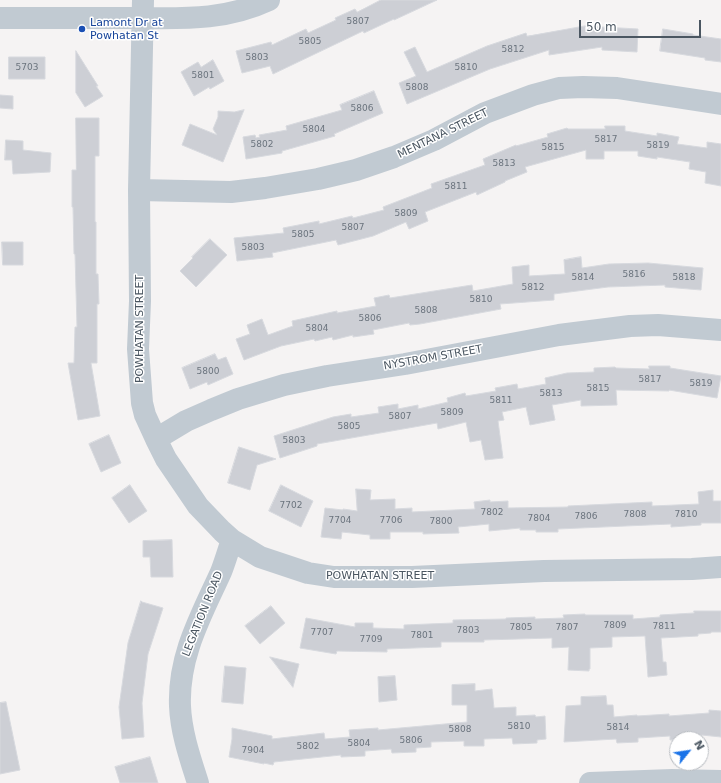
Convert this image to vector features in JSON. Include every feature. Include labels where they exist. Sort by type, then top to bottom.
[{"type":"street","points":[[0,18],[143,9],[189,19],[224,15],[255,6],[269,0]]},
{"type":"street","name":"POWHATAN STREET","points":[[143,9],[139,190],[140,301],[138,349],[142,403],[145,415],[166,459],[198,506],[232,540],[260,557],[308,573],[334,577],[412,577],[544,571],[692,569],[721,567]]},
{"type":"street","name":"MENTANA STREET","points":[[139,190],[231,192],[318,179],[356,170],[394,157],[434,140],[485,113],[534,95],[559,88],[617,88],[721,104]]},
{"type":"street","name":"NYSTROM STREET","points":[[156,440],[186,421],[238,399],[284,385],[327,376],[405,364],[559,335],[630,326],[658,325],[721,330]]},
{"type":"street","name":"LEGATION ROAD","points":[[198,783],[185,741],[182,723],[180,691],[182,671],[195,629],[221,571],[232,540]]},
{"type":"street","points":[[590,783],[721,780]]},
{"type":"building","points":[[381,0],[437,0],[364,33],[363,31],[273,74],[270,66],[242,73],[236,51],[271,42],[272,45],[306,29],[308,33],[336,20],[335,18],[355,9],[357,12]]},
{"type":"building","points":[[585,26],[638,29],[637,52],[602,50],[602,47],[549,55],[549,50],[490,69],[407,104],[399,83],[416,76],[404,52],[415,47],[427,72],[487,46],[526,33],[527,36]]},
{"type":"building","points":[[663,29],[721,39],[721,62],[660,51]]},
{"type":"building","points":[[76,51],[103,96],[85,107],[76,93]]},
{"type":"building","points":[[9,57],[45,57],[45,79],[9,79]]},
{"type":"building","points":[[213,60],[224,81],[210,89],[209,87],[194,96],[181,72],[198,62],[201,67]]},
{"type":"building","points":[[374,91],[383,113],[334,134],[335,136],[282,151],[282,153],[246,159],[243,137],[255,135],[256,138],[260,137],[259,135],[287,130],[286,126],[342,110],[340,105]]},
{"type":"building","points":[[0,95],[13,96],[13,109],[0,108]]},
{"type":"building","points":[[244,110],[223,162],[182,145],[190,124],[217,135],[213,129],[218,117],[218,111],[234,112]]},
{"type":"building","points":[[76,118],[99,118],[99,156],[95,156],[95,222],[96,274],[98,274],[99,304],[97,304],[97,363],[91,363],[100,416],[78,420],[68,363],[74,363],[75,327],[77,327],[72,207],[72,170],[76,170]]},
{"type":"building","points":[[605,126],[625,126],[625,131],[657,136],[657,133],[679,137],[677,144],[707,148],[707,142],[721,144],[721,186],[705,183],[706,172],[689,169],[690,162],[638,156],[638,151],[604,151],[604,159],[586,159],[586,150],[525,167],[527,172],[477,195],[476,192],[425,212],[428,221],[409,229],[406,222],[373,236],[338,245],[336,240],[272,253],[273,257],[237,261],[234,238],[284,233],[283,228],[319,221],[319,224],[352,216],[353,218],[384,210],[383,207],[432,188],[431,184],[485,165],[483,159],[516,145],[548,137],[547,134],[567,128],[605,129]]},
{"type":"building","points":[[6,140],[23,141],[23,150],[51,153],[50,172],[13,174],[12,160],[5,160]]},
{"type":"building","points":[[210,239],[227,255],[196,287],[180,271]]},
{"type":"building","points":[[2,242],[23,242],[23,265],[3,265]]},
{"type":"building","points":[[581,257],[582,268],[609,264],[648,263],[703,268],[701,290],[665,287],[665,285],[608,287],[554,294],[554,300],[500,304],[501,309],[420,324],[410,325],[409,323],[373,330],[374,334],[353,337],[353,335],[333,340],[332,337],[315,341],[314,339],[281,346],[244,360],[236,339],[250,334],[247,325],[262,319],[268,335],[293,326],[292,321],[337,311],[337,313],[376,306],[374,298],[389,295],[390,298],[472,285],[473,291],[513,284],[512,267],[529,265],[529,276],[565,274],[564,260]]},
{"type":"building","points":[[215,354],[218,360],[226,357],[233,374],[208,385],[207,382],[190,389],[182,368]]},
{"type":"building","points":[[649,366],[670,366],[670,368],[721,376],[717,398],[669,390],[616,390],[617,405],[581,406],[581,400],[552,405],[555,420],[530,425],[526,407],[502,412],[504,420],[498,421],[503,458],[485,460],[481,440],[470,442],[466,422],[438,429],[437,423],[317,444],[317,446],[280,458],[274,436],[333,417],[351,414],[351,417],[379,413],[378,407],[398,404],[398,409],[418,405],[418,409],[448,402],[447,398],[465,393],[466,396],[496,391],[495,388],[517,384],[518,389],[546,384],[545,378],[567,373],[594,372],[594,368],[615,367],[649,369]]},
{"type":"building","points":[[109,435],[121,463],[101,472],[89,444]]},
{"type":"building","points":[[239,447],[276,459],[257,465],[250,490],[228,483]]},
{"type":"building","points":[[130,485],[147,511],[129,523],[112,498]]},
{"type":"building","points":[[281,485],[313,501],[301,527],[269,511]]},
{"type":"building","points":[[356,489],[371,490],[370,500],[395,499],[395,509],[412,508],[412,512],[475,509],[474,502],[490,500],[490,502],[508,501],[508,508],[568,507],[652,502],[652,506],[699,504],[698,492],[713,490],[713,501],[721,501],[721,523],[701,523],[701,525],[671,527],[671,524],[558,529],[558,532],[536,532],[536,530],[520,530],[520,528],[489,531],[489,524],[458,527],[459,533],[423,534],[423,532],[390,532],[390,539],[370,539],[370,535],[342,532],[341,539],[321,537],[325,508],[357,511]]},
{"type":"building","points":[[172,540],[173,577],[151,577],[150,557],[143,557],[143,541]]},
{"type":"building","points":[[141,601],[163,608],[148,654],[142,703],[144,737],[122,739],[119,707],[128,643]]},
{"type":"building","points":[[271,606],[285,623],[260,644],[245,626]]},
{"type":"building","points":[[694,611],[721,611],[721,632],[698,634],[698,636],[661,638],[663,662],[666,662],[667,675],[648,677],[645,636],[612,637],[612,647],[590,648],[589,671],[568,670],[569,647],[552,648],[552,638],[484,640],[484,642],[441,642],[441,647],[387,649],[387,652],[337,651],[336,654],[300,648],[306,618],[355,627],[355,623],[373,623],[373,628],[404,629],[404,625],[453,623],[453,620],[535,617],[535,619],[564,618],[563,615],[585,614],[633,615],[633,619],[660,617],[660,615],[694,613]]},
{"type":"building","points":[[270,657],[299,664],[293,687]]},
{"type":"building","points":[[225,666],[246,668],[243,704],[222,702]]},
{"type":"building","points":[[395,676],[397,700],[379,702],[378,677]]},
{"type":"building","points":[[475,684],[475,691],[492,689],[494,708],[516,707],[516,716],[545,716],[546,739],[537,740],[537,743],[513,744],[512,738],[484,739],[484,746],[464,746],[464,741],[431,742],[431,747],[416,748],[416,752],[392,753],[391,749],[365,751],[365,756],[341,757],[341,755],[274,762],[273,765],[229,757],[232,728],[272,736],[272,739],[324,733],[325,739],[350,737],[349,730],[378,728],[378,730],[467,722],[467,705],[452,705],[452,685]]},
{"type":"building","points":[[606,696],[607,705],[613,705],[614,717],[669,714],[669,716],[709,713],[709,710],[721,711],[721,737],[709,736],[709,731],[669,731],[669,736],[638,738],[638,742],[617,743],[616,739],[564,742],[566,706],[581,705],[581,697]]},
{"type":"building","points":[[6,702],[20,770],[0,774],[0,703]]},
{"type":"building","points":[[150,757],[158,783],[120,783],[115,767]]},
{"type":"place","name":"Lamont Dr at Powhatan St","points":[[82,29]]}]
